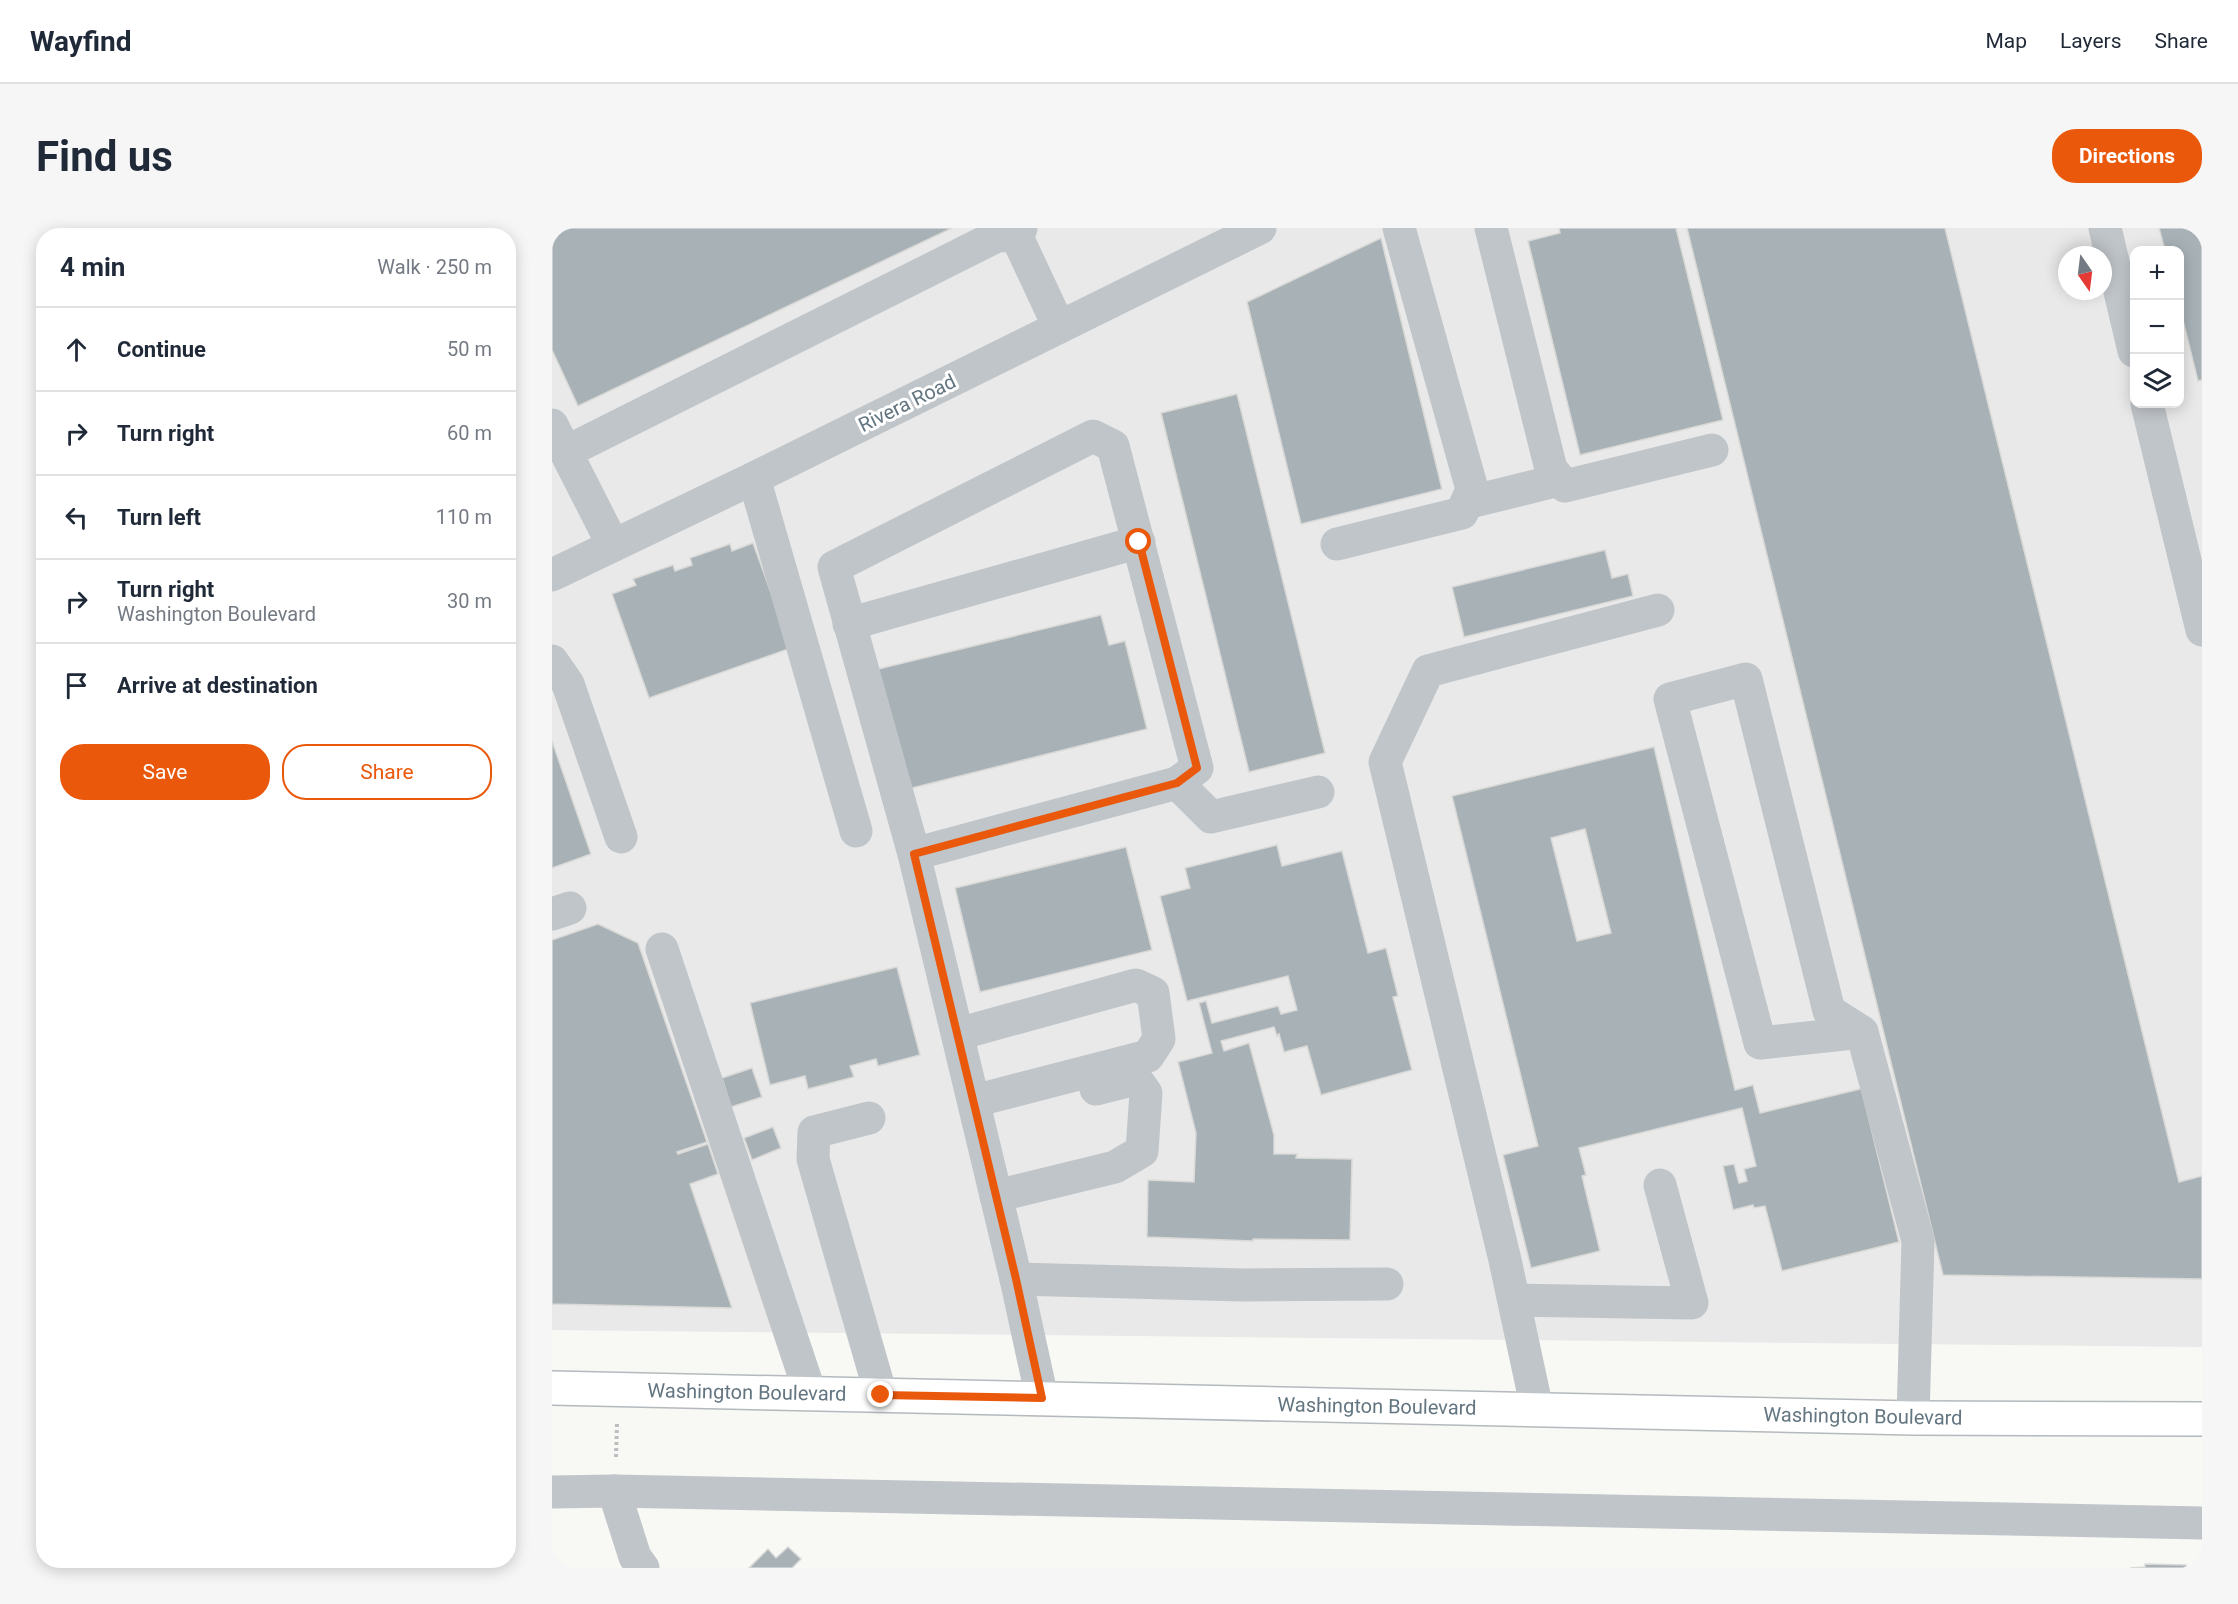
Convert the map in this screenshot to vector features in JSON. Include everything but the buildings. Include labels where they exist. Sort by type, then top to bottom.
[{"type":"main road","name":"Washington Boulevard","points":[[552,1388],[1913,1418],[2202,1419]]},
{"type":"street","name":"Rivera Road","points":[[552,575],[1260,228]]},
{"type":"street","points":[[1337,544],[1462,513],[1472,489],[1399,228]]},
{"type":"street","points":[[1491,228],[1551,469],[1559,480],[1565,486],[1712,450]]},
{"type":"street","points":[[2105,228],[2130,334]]},
{"type":"street","points":[[613,545],[559,439],[999,235],[1019,233],[1059,327]]},
{"type":"street","points":[[2148,408],[2202,630]]},
{"type":"street","points":[[914,854],[1177,783],[1197,768],[1113,447],[1093,436],[834,567],[914,854],[1016,1279],[1042,1398]]},
{"type":"street","points":[[754,478],[856,831]]},
{"type":"street","points":[[1466,503],[1559,480]]},
{"type":"street","points":[[849,624],[1139,542]]},
{"type":"street","points":[[1537,1409],[1514,1300],[1384,762],[1428,671],[1658,610]]},
{"type":"street","points":[[552,661],[568,684],[621,837]]},
{"type":"street","points":[[1862,1032],[1760,1043],[1670,699],[1746,679],[1829,1011],[1862,1032],[1918,1241],[1913,1418]]},
{"type":"street","points":[[1177,783],[1211,817],[1318,792]]},
{"type":"street","points":[[662,949],[810,1393]]},
{"type":"street","points":[[958,1034],[1136,985],[1154,993],[1159,1039],[1148,1056],[976,1111]]},
{"type":"street","points":[[976,1111],[1136,1079],[1146,1093],[1142,1151],[1115,1167],[996,1196]]},
{"type":"street","points":[[869,1118],[814,1132],[813,1159],[881,1395]]},
{"type":"street","points":[[1514,1300],[1692,1303],[1660,1185]]},
{"type":"street","points":[[1016,1279],[1242,1285],[1387,1284]]},
{"type":"street","points":[[552,1492],[614,1491],[2202,1523]]},
{"type":"street","points":[[614,1491],[635,1557],[643,1568]]},
{"type":"path","points":[[614,1491],[619,1389]]},
{"type":"shaded area","points":[[552,228],[2202,228],[2202,1347],[552,1330]]},
{"type":"route","points":[[881,1395],[1042,1398],[1016,1279],[914,854],[1177,783],[1197,768],[1139,542]]}]
